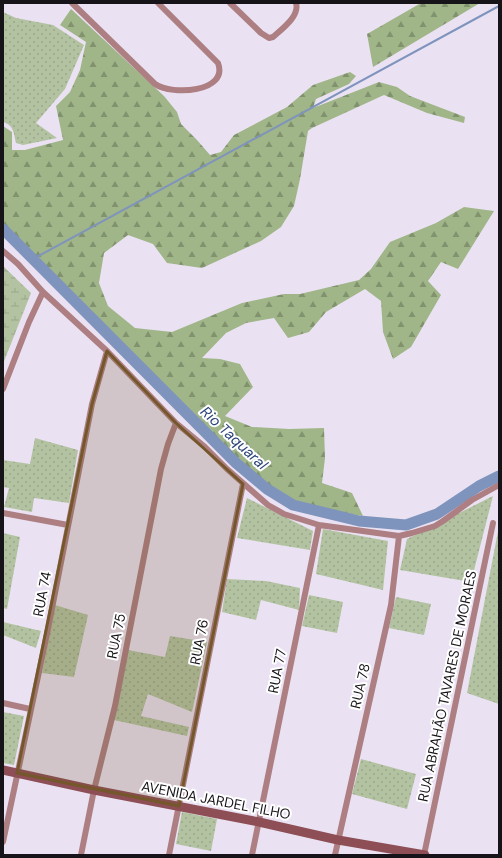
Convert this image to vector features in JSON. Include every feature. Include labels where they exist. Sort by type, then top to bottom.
[{"type":"main road","name":"AVENIDA JARDEL FILHO","points":[[3,770],[94,790],[259,822],[338,840],[424,855]]},
{"type":"street","points":[[72,3],[160,88],[180,91],[198,89],[206,86],[219,76],[220,69],[218,63],[158,3]]},
{"type":"street","points":[[230,3],[261,33],[269,38],[273,37],[294,15],[297,7],[296,3]]},
{"type":"street","points":[[3,251],[18,264],[43,292],[107,351],[176,422],[205,447],[243,484],[275,509],[296,519],[319,525],[399,536],[439,524],[472,500],[499,485]]},
{"type":"street","points":[[3,389],[43,292]]},
{"type":"street","name":"RUA 74","points":[[3,842],[92,404],[107,351]]},
{"type":"street","name":"RUA 75","points":[[81,855],[94,790],[115,706],[161,469],[176,422]]},
{"type":"street","name":"RUA 76","points":[[169,855],[243,484]]},
{"type":"street","points":[[3,514],[68,525]]},
{"type":"street","name":"RUA ABRAHÃO TAVARES DE MORAES","points":[[424,855],[493,523]]},
{"type":"street","name":"RUA 77","points":[[252,855],[319,525]]},
{"type":"street","name":"RUA 78","points":[[335,855],[390,605],[399,536]]},
{"type":"street","points":[[3,703],[30,709]]},
{"type":"highlighted area","points":[[107,351],[176,423],[243,484],[179,806],[17,773],[92,404]]},
{"type":"green space","points":[[421,3],[480,3],[373,67],[367,34]]},
{"type":"green space","points":[[71,9],[164,96],[177,112],[181,124],[210,155],[221,152],[234,135],[287,107],[313,85],[350,72],[356,76],[349,84],[316,99],[313,108],[379,82],[397,87],[410,96],[465,117],[464,123],[427,113],[384,95],[308,131],[294,206],[281,227],[261,241],[202,268],[167,263],[153,244],[128,235],[104,253],[99,283],[108,306],[135,328],[172,332],[242,303],[284,294],[300,294],[359,280],[371,269],[390,242],[436,223],[464,207],[494,211],[458,269],[441,262],[428,281],[441,295],[411,347],[393,359],[383,332],[381,301],[365,289],[326,312],[309,332],[288,338],[274,318],[246,323],[226,333],[202,358],[220,359],[240,364],[253,387],[225,416],[252,427],[289,429],[324,428],[325,458],[322,483],[352,493],[363,516],[337,512],[294,501],[267,487],[54,284],[18,247],[3,229],[3,126],[12,132],[12,150],[25,150],[63,140],[56,106],[70,92],[80,70],[86,42],[60,25]]},
{"type":"green space","points":[[3,12],[16,18],[53,25],[84,45],[65,89],[36,123],[57,138],[23,145],[16,143],[14,133],[11,128],[7,123],[3,122]]},
{"type":"green space","points":[[3,266],[31,293],[3,364]]},
{"type":"green space","points":[[35,438],[78,450],[69,503],[34,498],[32,512],[4,507],[9,488],[3,487],[3,460],[30,464]]},
{"type":"green space","points":[[493,496],[471,582],[400,570],[407,539]]},
{"type":"green space","points":[[247,498],[313,531],[310,550],[237,538]]},
{"type":"green space","points":[[499,526],[499,704],[467,693]]},
{"type":"green space","points":[[323,529],[388,541],[383,590],[316,574]]},
{"type":"green space","points":[[3,533],[20,537],[7,609],[3,608]]},
{"type":"green space","points":[[227,579],[266,581],[300,588],[299,610],[261,600],[256,620],[222,612]]},
{"type":"green space","points":[[309,595],[343,602],[337,633],[302,626]]},
{"type":"green space","points":[[396,597],[431,604],[424,635],[389,628]]},
{"type":"green space","points":[[55,605],[88,615],[74,677],[42,673]]},
{"type":"green space","points":[[3,622],[41,631],[36,648],[3,635]]},
{"type":"green space","points":[[170,636],[207,642],[192,712],[148,694],[141,716],[189,727],[187,736],[114,720],[128,650],[165,657]]},
{"type":"green space","points":[[3,712],[24,716],[14,765],[3,763]]},
{"type":"green space","points":[[361,759],[416,774],[407,809],[352,794]]},
{"type":"green space","points":[[182,812],[217,819],[211,851],[176,844]]},
{"type":"waterway","points":[[33,259],[499,6]]},
{"type":"waterway","name":"Rio Taquaral","points":[[3,229],[236,463],[267,489],[293,505],[359,521],[406,525],[437,514],[479,486],[499,476]]}]
